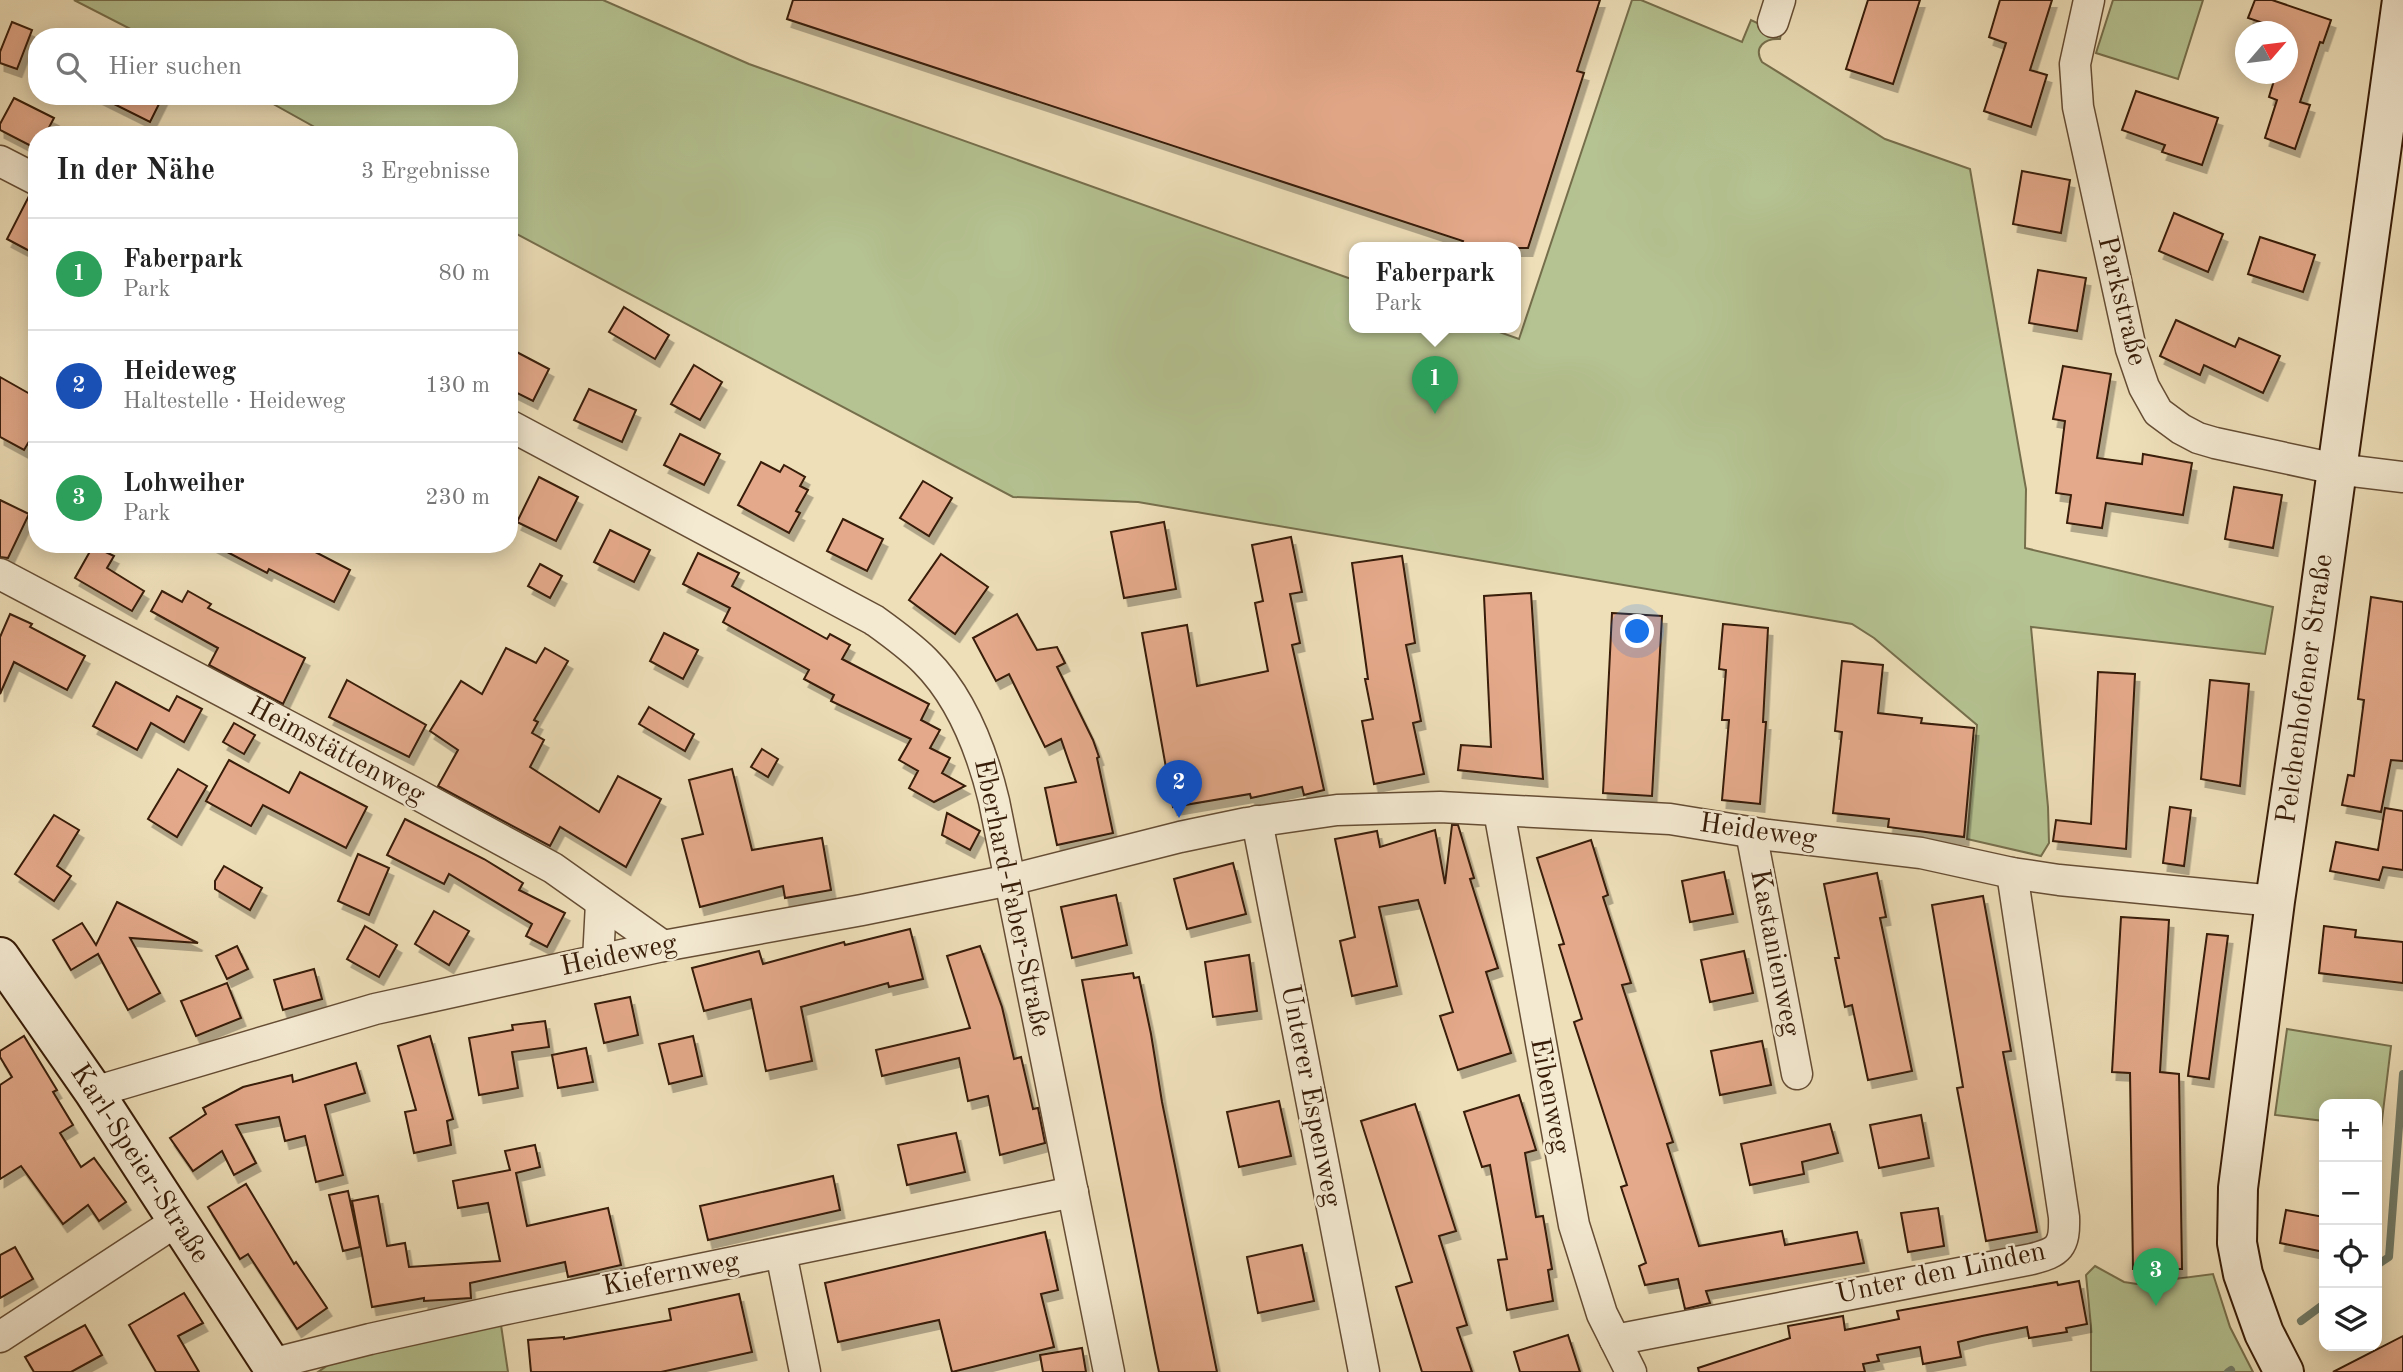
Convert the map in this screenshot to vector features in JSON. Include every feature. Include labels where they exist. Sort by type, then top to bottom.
[{"type":"main road","name":"Pelchenhofener Straße","points":[[2284,1372],[2252,1304],[2243,1274],[2237,1231],[2243,1149],[2275,901],[2402,0]]},
{"type":"main road","name":"Karl-Speier-Straße","points":[[0,957],[94,1092],[274,1368]]},
{"type":"street","name":"Parkstraße","points":[[2089,0],[2075,64],[2077,107],[2131,349],[2151,402],[2170,422],[2198,438],[2336,468],[2403,477]]},
{"type":"street","points":[[0,161],[28,175]]},
{"type":"street","name":"Eberhard-Faber-Straße","points":[[518,430],[874,620],[926,662],[945,684],[968,723],[987,771],[1109,1372]]},
{"type":"street","name":"Heimstättenweg","points":[[0,575],[553,868],[663,946]]},
{"type":"street","name":"Heideweg","points":[[94,1092],[375,1009],[663,946],[1010,880],[1180,836],[1257,821],[1337,810],[1440,807],[1670,819],[1921,853],[2012,873],[2059,880],[2275,901]]},
{"type":"street","name":"Eibenweg","points":[[1499,811],[1574,1225],[1590,1280],[1631,1372]]},
{"type":"street","name":"Unterer Espenweg","points":[[1257,821],[1364,1372]]},
{"type":"street","name":"Kastanienweg","points":[[1751,832],[1797,1074]]},
{"type":"street","name":"Unter den Linden","points":[[1615,1340],[2032,1259],[2053,1252],[2060,1246],[2064,1217],[2012,873]]},
{"type":"street","points":[[598,960],[601,903]]},
{"type":"street","name":"Kiefernweg","points":[[274,1368],[370,1339],[499,1310],[1073,1192]]},
{"type":"street","points":[[0,1337],[177,1221]]},
{"type":"street","points":[[781,1253],[806,1372]]},
{"type":"green space","points":[[74,0],[603,0],[749,64],[1349,278],[1349,333],[1502,333],[1519,339],[1632,0],[1641,0],[1742,42],[1751,20],[1781,34],[1780,39],[1762,44],[1759,52],[1762,62],[1885,139],[1970,169],[2026,489],[2025,548],[2273,607],[2265,654],[2031,627],[2049,843],[2041,856],[1967,839],[1977,725],[1874,638],[1852,624],[1138,502],[1013,497],[518,235],[518,126],[313,126],[275,105],[518,105],[518,28],[128,28]]},
{"type":"green space","points":[[2113,0],[2203,0],[2178,79],[2096,53]]},
{"type":"green space","points":[[2287,1029],[2391,1046],[2382,1120],[2382,1099],[2319,1099],[2319,1120],[2275,1115]]},
{"type":"green space","points":[[2095,1266],[2124,1282],[2137,1284],[2213,1274],[2230,1327],[2253,1372],[2091,1372],[2091,1326],[2086,1275]]},
{"type":"green space","points":[[501,1325],[508,1372],[318,1372],[331,1363]]},
{"type":"building","points":[[793,0],[1600,0],[1577,71],[1584,73],[1528,248],[1521,248],[1521,242],[1463,242],[787,19]]},
{"type":"building","points":[[1868,0],[1920,0],[1893,84],[1846,69]]},
{"type":"building","points":[[2000,0],[2052,0],[2030,70],[2047,75],[2031,127],[1984,111],[2006,43],[1989,37]]},
{"type":"building","points":[[2255,0],[2272,0],[2331,20],[2323,43],[2320,42],[2300,102],[2310,105],[2295,149],[2265,138],[2277,100],[2269,97],[2273,84],[2298,84],[2298,21],[2257,21],[2248,18]]},
{"type":"building","points":[[12,22],[28,28],[28,40],[17,69],[0,63],[0,52]]},
{"type":"building","points":[[2136,91],[2218,118],[2202,165],[2162,152],[2165,145],[2122,130]]},
{"type":"building","points":[[14,98],[54,118],[50,126],[28,126],[28,144],[0,130],[0,124]]},
{"type":"building","points":[[116,105],[158,105],[150,122]]},
{"type":"building","points":[[2022,171],[2070,180],[2061,233],[2013,224]]},
{"type":"building","points":[[28,198],[28,250],[7,239]]},
{"type":"building","points":[[2174,213],[2223,234],[2208,272],[2159,251]]},
{"type":"building","points":[[2260,237],[2315,255],[2303,292],[2248,274]]},
{"type":"building","points":[[2038,270],[2086,278],[2077,331],[2029,323]]},
{"type":"building","points":[[624,307],[669,335],[655,359],[609,332]]},
{"type":"building","points":[[2176,320],[2235,347],[2239,338],[2280,356],[2263,393],[2204,365],[2200,375],[2160,356]]},
{"type":"building","points":[[518,353],[549,369],[533,401],[518,394]]},
{"type":"building","points":[[694,365],[722,382],[700,420],[671,404]]},
{"type":"building","points":[[2063,366],[2111,374],[2097,458],[2142,464],[2143,454],[2192,463],[2183,515],[2106,503],[2102,528],[2067,523],[2071,495],[2056,493],[2065,421],[2053,419]]},
{"type":"building","points":[[0,377],[28,393],[28,443],[24,450],[0,437]]},
{"type":"building","points":[[589,389],[636,410],[622,442],[574,420]]},
{"type":"building","points":[[680,434],[720,454],[704,485],[664,465]]},
{"type":"building","points":[[761,462],[780,472],[784,465],[805,477],[800,486],[808,490],[796,511],[800,513],[789,533],[738,505]]},
{"type":"building","points":[[539,477],[578,497],[556,541],[518,522]]},
{"type":"building","points":[[923,481],[952,498],[929,536],[900,518]]},
{"type":"building","points":[[2234,487],[2282,495],[2273,548],[2225,539]]},
{"type":"building","points":[[0,500],[28,514],[28,516],[8,558],[0,557]]},
{"type":"building","points":[[843,519],[883,539],[867,571],[827,551]]},
{"type":"building","points":[[1164,522],[1176,589],[1124,598],[1111,532]]},
{"type":"building","points":[[610,530],[650,550],[634,582],[594,562]]},
{"type":"building","points":[[1291,537],[1302,592],[1290,594],[1300,643],[1292,645],[1324,790],[1304,795],[1302,787],[1251,798],[1250,794],[1173,807],[1142,633],[1187,625],[1197,686],[1268,671],[1255,603],[1263,601],[1252,545]]},
{"type":"building","points":[[89,553],[108,553],[114,556],[107,568],[144,591],[132,611],[75,578]]},
{"type":"building","points":[[229,553],[317,553],[350,570],[334,602],[269,569],[267,573]]},
{"type":"building","points":[[698,553],[739,573],[732,586],[827,639],[830,634],[850,645],[842,659],[929,704],[921,720],[940,730],[930,748],[950,758],[942,773],[965,786],[934,802],[909,788],[918,771],[899,760],[911,739],[831,701],[834,695],[804,679],[809,670],[723,622],[730,608],[683,584]]},
{"type":"building","points":[[941,554],[988,587],[955,634],[909,600]]},
{"type":"building","points":[[1402,556],[1415,643],[1406,645],[1421,721],[1413,723],[1424,774],[1374,784],[1362,721],[1373,719],[1365,679],[1368,679],[1352,563]]},
{"type":"building","points":[[540,564],[562,576],[550,598],[528,586]]},
{"type":"building","points":[[162,591],[182,602],[188,591],[211,604],[208,608],[305,658],[283,704],[209,665],[218,648],[151,611]]},
{"type":"building","points":[[1531,593],[1543,779],[1458,770],[1461,745],[1491,747],[1484,596]]},
{"type":"building","points":[[2371,597],[2403,602],[2403,761],[2391,760],[2381,812],[2342,805],[2348,775],[2354,776],[2364,700],[2358,699]]},
{"type":"building","points":[[1612,613],[1662,616],[1652,796],[1603,793]]},
{"type":"building","points":[[10,614],[85,656],[67,690],[14,662],[0,694],[0,637]]},
{"type":"building","points":[[1017,614],[1037,650],[1057,647],[1065,663],[1057,667],[1099,757],[1097,758],[1113,833],[1057,845],[1045,788],[1076,782],[1061,739],[1045,747],[1009,674],[996,681],[973,638]]},
{"type":"building","points":[[1723,624],[1768,628],[1763,722],[1766,722],[1760,804],[1722,800],[1729,720],[1722,720],[1726,670],[1719,669]]},
{"type":"building","points":[[664,633],[698,650],[683,679],[650,661]]},
{"type":"building","points":[[506,648],[536,663],[545,648],[568,661],[534,720],[538,722],[532,733],[544,740],[530,767],[599,812],[618,776],[661,799],[626,867],[560,827],[550,846],[438,786],[458,750],[430,731],[461,681],[482,694]]},
{"type":"building","points":[[1842,661],[1883,665],[1878,713],[1922,718],[1921,723],[1974,728],[1964,837],[1888,827],[1889,819],[1833,813],[1842,732],[1835,731]]},
{"type":"building","points":[[2098,672],[2135,674],[2126,849],[2053,841],[2056,820],[2091,824]]},
{"type":"building","points":[[347,680],[426,725],[409,757],[329,717]]},
{"type":"building","points":[[2210,680],[2249,684],[2240,786],[2201,779]]},
{"type":"building","points":[[116,682],[169,711],[177,696],[202,709],[184,742],[151,723],[137,750],[93,726]]},
{"type":"building","points":[[649,707],[694,734],[685,751],[639,724]]},
{"type":"building","points":[[234,723],[255,735],[244,754],[223,742]]},
{"type":"building","points":[[762,749],[778,759],[768,777],[751,767]]},
{"type":"building","points":[[229,760],[289,793],[300,772],[367,807],[346,848],[263,805],[251,826],[206,801]]},
{"type":"building","points":[[178,769],[207,786],[177,837],[148,819]]},
{"type":"building","points":[[732,769],[752,850],[822,838],[831,890],[785,898],[783,886],[700,907],[682,839],[703,834],[689,780]]},
{"type":"building","points":[[2170,807],[2191,810],[2184,866],[2163,863]]},
{"type":"building","points":[[2385,808],[2403,811],[2403,870],[2383,867],[2379,880],[2330,871],[2336,842],[2378,850]]},
{"type":"building","points":[[947,813],[980,831],[970,850],[942,835]]},
{"type":"building","points":[[54,815],[79,830],[57,866],[71,876],[54,901],[15,874]]},
{"type":"building","points":[[405,819],[484,859],[523,883],[519,890],[565,913],[547,947],[526,936],[532,924],[449,874],[444,884],[387,855]]},
{"type":"building","points":[[1452,825],[1458,825],[1474,878],[1470,879],[1498,968],[1486,972],[1511,1053],[1458,1070],[1440,1016],[1453,1012],[1418,900],[1379,907],[1397,986],[1352,996],[1340,941],[1355,937],[1335,839],[1377,831],[1380,847],[1435,830],[1445,884]]},
{"type":"building","points":[[1591,840],[1608,895],[1603,897],[1631,983],[1622,985],[1673,1142],[1667,1144],[1699,1246],[1782,1231],[1785,1245],[1857,1232],[1864,1263],[1706,1291],[1710,1303],[1685,1309],[1678,1279],[1645,1285],[1639,1266],[1646,1263],[1621,1187],[1627,1185],[1574,1022],[1582,1019],[1559,945],[1564,944],[1537,858]]},
{"type":"building","points":[[358,854],[389,868],[369,915],[338,901]]},
{"type":"building","points":[[1233,863],[1246,914],[1187,929],[1174,879]]},
{"type":"building","points":[[224,866],[262,888],[250,910],[215,889],[215,881]]},
{"type":"building","points":[[1724,872],[1733,914],[1690,922],[1682,881]]},
{"type":"building","points":[[1877,873],[1886,917],[1880,918],[1912,1071],[1868,1080],[1852,1005],[1845,1007],[1835,958],[1839,958],[1824,884]]},
{"type":"building","points":[[1116,895],[1127,945],[1072,958],[1061,907]]},
{"type":"building","points":[[1983,896],[2011,1051],[2003,1052],[2037,1232],[1986,1241],[1957,1088],[1963,1087],[1932,905]]},
{"type":"building","points":[[117,902],[198,943],[130,938],[160,993],[128,1010],[98,954],[71,970],[53,940],[82,923],[96,945]]},
{"type":"building","points":[[434,911],[469,931],[449,965],[415,944]]},
{"type":"building","points":[[2121,917],[2169,920],[2160,1072],[2179,1074],[2182,1269],[2133,1269],[2130,1073],[2112,1072]]},
{"type":"building","points":[[365,926],[397,945],[379,977],[347,959]]},
{"type":"building","points":[[2324,926],[2356,930],[2355,937],[2403,942],[2403,983],[2319,973]]},
{"type":"building","points":[[910,929],[923,979],[889,987],[888,983],[801,1007],[812,1061],[766,1071],[751,999],[704,1011],[692,968],[759,951],[763,964],[844,942],[845,945]]},
{"type":"building","points":[[2207,934],[2228,936],[2209,1079],[2188,1076]]},
{"type":"building","points":[[237,946],[248,969],[227,979],[216,956]]},
{"type":"building","points":[[980,946],[1002,1007],[1014,1059],[1021,1057],[1033,1109],[1038,1108],[1045,1143],[1000,1155],[988,1096],[968,1101],[959,1058],[882,1076],[876,1050],[970,1028],[947,956]]},
{"type":"building","points":[[1744,951],[1753,993],[1710,1002],[1701,960]]},
{"type":"building","points":[[1249,955],[1257,1011],[1213,1017],[1205,962]]},
{"type":"building","points":[[314,969],[322,999],[283,1010],[274,980]]},
{"type":"building","points":[[1133,973],[1134,978],[1139,977],[1151,1034],[1162,1102],[1217,1372],[1159,1372],[1155,1353],[1082,980]]},
{"type":"building","points":[[227,983],[241,1018],[196,1036],[181,1001]]},
{"type":"building","points":[[630,997],[638,1035],[604,1043],[595,1004]]},
{"type":"building","points":[[545,1021],[549,1047],[512,1052],[518,1088],[479,1095],[469,1038],[513,1030],[512,1025]]},
{"type":"building","points":[[24,1036],[57,1090],[53,1092],[73,1125],[60,1133],[81,1167],[94,1158],[126,1202],[99,1221],[88,1205],[63,1224],[21,1166],[0,1179],[0,1085],[12,1077],[0,1057],[0,1051]]},
{"type":"building","points":[[430,1036],[453,1119],[447,1121],[451,1145],[414,1153],[405,1112],[416,1110],[398,1046]]},
{"type":"building","points":[[693,1036],[702,1076],[669,1084],[659,1044]]},
{"type":"building","points":[[1762,1041],[1771,1085],[1720,1095],[1711,1051]]},
{"type":"building","points":[[586,1048],[593,1082],[558,1088],[552,1055]]},
{"type":"building","points":[[356,1063],[365,1093],[325,1105],[343,1175],[316,1182],[305,1136],[285,1141],[279,1117],[236,1125],[256,1163],[234,1175],[222,1151],[193,1171],[170,1138],[206,1114],[203,1108],[243,1087],[292,1075],[293,1082]]},
{"type":"building","points":[[1519,1095],[1536,1150],[1525,1153],[1536,1217],[1543,1216],[1552,1269],[1548,1270],[1553,1301],[1507,1310],[1498,1260],[1507,1259],[1490,1165],[1482,1167],[1464,1112]]},
{"type":"building","points":[[1279,1101],[1291,1156],[1239,1167],[1227,1112]]},
{"type":"building","points":[[1415,1104],[1456,1231],[1439,1236],[1467,1325],[1457,1328],[1472,1372],[1422,1372],[1396,1287],[1412,1282],[1361,1121]]},
{"type":"building","points":[[1921,1115],[1929,1158],[1879,1168],[1870,1125]]},
{"type":"building","points":[[1830,1124],[1838,1153],[1802,1162],[1804,1174],[1750,1185],[1741,1144]]},
{"type":"building","points":[[956,1133],[965,1172],[907,1185],[898,1145]]},
{"type":"building","points":[[535,1145],[540,1167],[516,1173],[527,1226],[608,1208],[621,1265],[568,1277],[565,1262],[470,1283],[471,1298],[424,1301],[424,1298],[372,1307],[352,1201],[378,1196],[387,1246],[405,1243],[409,1267],[500,1261],[488,1203],[458,1208],[453,1181],[510,1170],[505,1151]]},
{"type":"building","points":[[833,1176],[840,1210],[708,1240],[700,1206]]},
{"type":"building","points":[[246,1184],[294,1264],[296,1262],[327,1308],[297,1329],[248,1254],[240,1259],[208,1207]]},
{"type":"building","points":[[348,1191],[360,1247],[343,1251],[329,1195]]},
{"type":"building","points":[[1938,1208],[1944,1246],[1908,1252],[1901,1213]]},
{"type":"building","points":[[2286,1210],[2319,1216],[2319,1251],[2280,1243]]},
{"type":"building","points":[[1045,1232],[1058,1290],[1041,1294],[1054,1347],[952,1372],[939,1320],[838,1342],[825,1283]]},
{"type":"building","points":[[1302,1245],[1314,1301],[1258,1313],[1247,1257]]},
{"type":"building","points":[[15,1247],[33,1279],[0,1298],[0,1255]]},
{"type":"building","points":[[2079,1281],[2087,1324],[2066,1328],[2067,1332],[2029,1338],[2027,1327],[1958,1342],[1961,1357],[1923,1364],[1920,1347],[1877,1355],[1879,1361],[1863,1364],[1865,1372],[1699,1372],[1698,1368],[1790,1338],[1788,1326],[1843,1316],[1845,1330],[1899,1319],[1897,1311],[2057,1282],[2058,1285]]},
{"type":"building","points":[[184,1293],[203,1323],[178,1336],[199,1372],[156,1372],[129,1325]]},
{"type":"building","points":[[739,1294],[752,1352],[661,1372],[531,1372],[528,1340],[564,1339],[671,1320],[669,1309]]},
{"type":"building","points":[[85,1325],[102,1355],[71,1372],[34,1372],[25,1357]]},
{"type":"building","points":[[1568,1335],[1580,1372],[1520,1372],[1514,1352]]},
{"type":"building","points":[[2403,1336],[2403,1372],[2333,1372],[2374,1351],[2382,1351],[2382,1347]]},
{"type":"building","points":[[1082,1348],[1086,1372],[1043,1372],[1040,1355]]},
{"type":"waterway","points":[[2382,1262],[2389,1257],[2403,1074]]},
{"type":"waterway","points":[[2301,1321],[2319,1308]]},
{"type":"place","name":"Faberpark","points":[[1435,414]]},
{"type":"place","name":"Heideweg","points":[[1179,818]]},
{"type":"place","name":"Lohweiher","points":[[2156,1306]]}]
